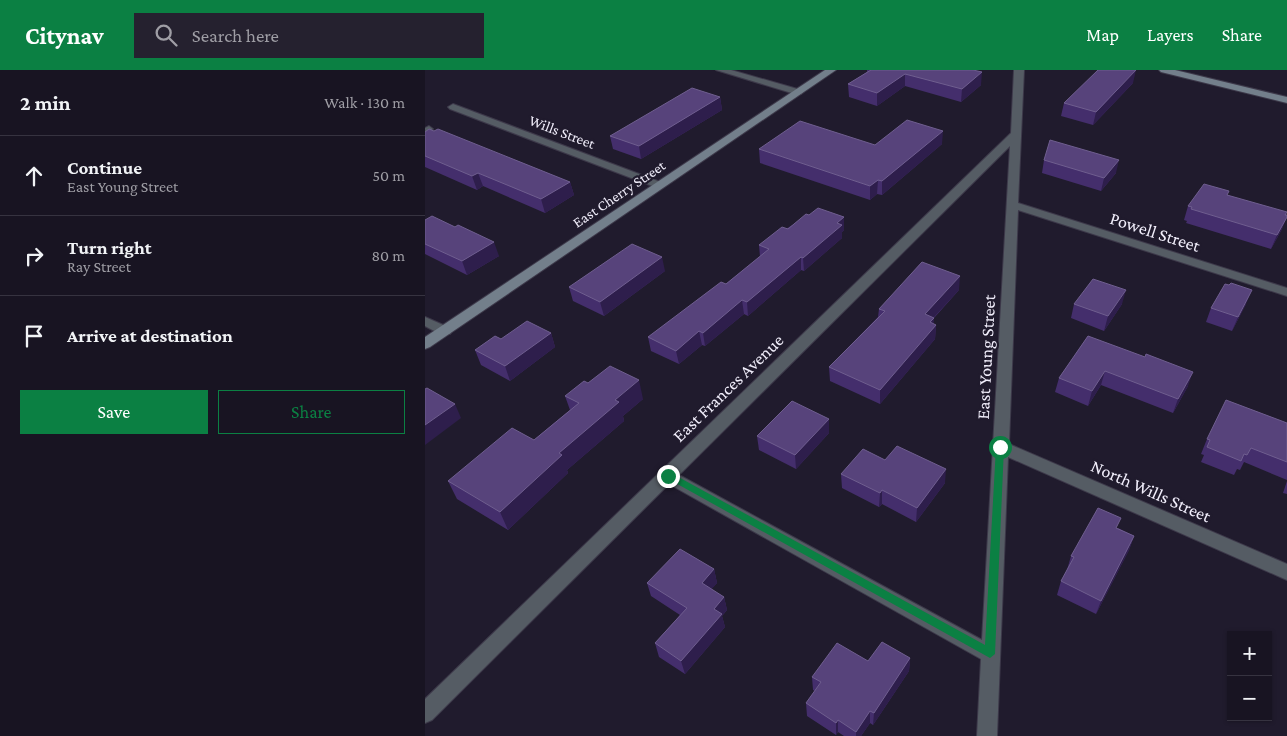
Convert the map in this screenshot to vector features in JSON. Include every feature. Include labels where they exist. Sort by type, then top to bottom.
[{"type":"street","points":[[721,70],[798,92]]},
{"type":"street","name":"East Cherry Street","points":[[425,344],[831,70]]},
{"type":"street","name":"East Young Street","points":[[987,736],[1019,70]]},
{"type":"street","points":[[1164,70],[1287,100]]},
{"type":"street","name":"Wills Street","points":[[453,107],[659,185]]},
{"type":"street","name":"East Frances Avenue","points":[[425,713],[1016,134]]},
{"type":"street","name":"Powell Street","points":[[1013,205],[1287,292]]},
{"type":"street","points":[[425,322],[445,331]]},
{"type":"street","name":"North Wills Street","points":[[1000,447],[1287,572]]},
{"type":"street","points":[[668,476],[990,654]]},
{"type":"building","points":[[871,70],[973,70],[982,72],[962,89],[905,74],[877,93],[848,84]]},
{"type":"building","points":[[1098,70],[1136,70],[1096,112],[1064,103]]},
{"type":"building","points":[[692,88],[720,97],[639,146],[610,136]]},
{"type":"building","points":[[907,120],[943,131],[882,181],[878,180],[870,186],[759,149],[800,121],[875,145]]},
{"type":"building","points":[[429,129],[434,131],[438,129],[570,182],[541,199],[478,173],[472,176],[425,156],[425,132]]},
{"type":"building","points":[[1050,140],[1119,160],[1104,178],[1044,160]]},
{"type":"building","points":[[1204,184],[1229,191],[1227,195],[1287,212],[1285,215],[1287,217],[1277,235],[1191,209],[1192,207],[1188,206]]},
{"type":"building","points":[[818,208],[844,217],[837,223],[842,225],[747,302],[742,300],[703,333],[699,331],[676,351],[648,337],[721,282],[726,284],[769,249],[759,245],[782,227],[788,229],[806,214],[809,215]]},
{"type":"building","points":[[432,216],[455,227],[458,225],[494,242],[462,261],[425,244],[425,220]]},
{"type":"building","points":[[632,244],[662,257],[600,302],[569,287]]},
{"type":"building","points":[[922,262],[960,276],[925,314],[934,318],[930,322],[936,325],[880,390],[829,367],[885,311],[879,309]]},
{"type":"building","points":[[1093,279],[1126,290],[1108,316],[1074,304]]},
{"type":"building","points":[[1231,283],[1252,290],[1238,317],[1211,308],[1225,284],[1229,285]]},
{"type":"building","points":[[527,321],[551,333],[505,366],[475,350],[495,336],[501,339]]},
{"type":"building","points":[[1088,336],[1145,357],[1146,354],[1193,372],[1178,399],[1105,371],[1092,391],[1059,378]]},
{"type":"building","points":[[610,366],[639,380],[615,400],[619,402],[559,453],[562,455],[500,512],[448,481],[512,428],[534,440],[579,403],[565,396],[584,381],[588,383]]},
{"type":"building","points":[[427,388],[455,404],[425,425],[425,389]]},
{"type":"building","points":[[1226,400],[1287,423],[1287,462],[1251,448],[1247,455],[1244,454],[1241,461],[1207,447],[1210,440],[1207,439]]},
{"type":"building","points":[[792,401],[829,419],[795,455],[757,436]]},
{"type":"building","points":[[897,446],[946,469],[917,508],[882,490],[880,493],[841,474],[863,449],[885,460]]},
{"type":"building","points":[[1098,508],[1121,518],[1116,528],[1134,536],[1101,601],[1061,581],[1074,557],[1071,556]]},
{"type":"building","points":[[680,549],[714,569],[702,583],[724,597],[714,609],[722,614],[681,661],[655,643],[687,608],[647,583]]},
{"type":"building","points":[[882,642],[910,658],[874,713],[870,711],[856,732],[838,720],[836,723],[806,703],[821,682],[812,677],[837,643],[868,661]]},
{"type":"route","points":[[668,476],[990,654],[1000,447]]}]
